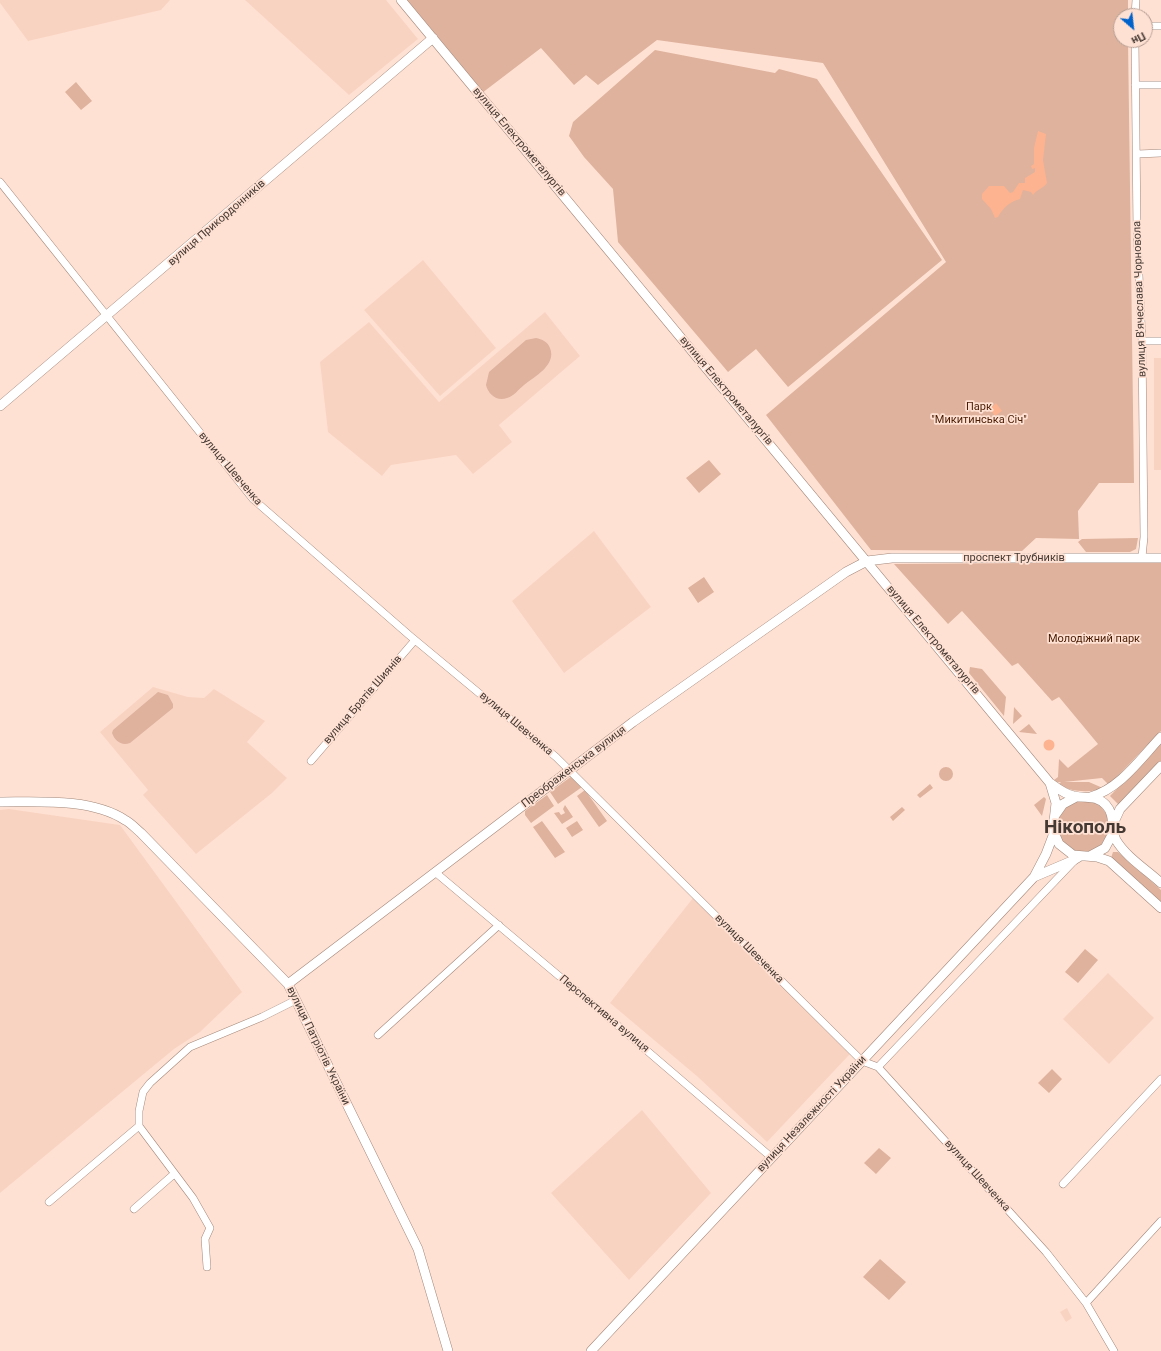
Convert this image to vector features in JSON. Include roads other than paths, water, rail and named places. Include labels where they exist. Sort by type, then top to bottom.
[{"type":"main road","name":"вулиця Електрометалургів","points":[[401,0],[1050,783],[1076,797],[1090,797]]},
{"type":"main road","name":"вулиця Прикордонників","points":[[0,406],[433,38]]},
{"type":"main road","name":"проспект Трубників","points":[[867,561],[892,558],[1161,558]]},
{"type":"main road","name":"Преображенська вулиця","points":[[288,984],[633,722],[840,576],[867,561]]},
{"type":"main road","points":[[1090,797],[1115,785],[1161,737]]},
{"type":"main road","points":[[1034,877],[1077,858],[1090,856],[1105,848],[1113,833],[1114,822],[1123,806],[1161,766]]},
{"type":"main road","name":"вулиця Електрометалургів","points":[[1034,877],[1046,854],[1054,833],[1053,821],[1056,814],[1056,803],[1050,783]]},
{"type":"main road","points":[[1056,814],[1063,804],[1076,797]]},
{"type":"main road","points":[[1090,797],[1106,805],[1114,822]]},
{"type":"main road","name":"вулиця Патріотів України","points":[[0,802],[57,803],[89,806],[124,819],[142,833],[288,984],[418,1249],[448,1351]]},
{"type":"main road","points":[[1054,833],[1063,849],[1077,858]]},
{"type":"main road","points":[[1113,833],[1124,849],[1161,883]]},
{"type":"main road","points":[[1090,856],[1109,861],[1161,908]]},
{"type":"main road","name":"вулиця Незалежності України","points":[[590,1351],[1034,877]]},
{"type":"street","name":"вулиця В'ячеслава Чорновола","points":[[1135,48],[1138,154],[1137,231],[1142,340],[1144,537],[1142,557]]},
{"type":"street","points":[[1135,85],[1161,85]]},
{"type":"street","points":[[1138,154],[1161,153]]},
{"type":"street","name":"вулиця Шевченка","points":[[0,182],[252,499],[415,640],[569,770],[862,1061],[878,1067],[1041,1246],[1086,1303],[1114,1351]]},
{"type":"street","points":[[1142,340],[1161,341]]},
{"type":"street","name":"вулиця Братів Шиянів","points":[[311,761],[415,640]]},
{"type":"street","points":[[878,1067],[1077,858]]},
{"type":"street","name":"Перспективна вулиця","points":[[435,872],[771,1157]]},
{"type":"street","points":[[378,1035],[499,925]]},
{"type":"street","points":[[207,1267],[205,1239],[210,1228],[193,1198],[139,1126],[139,1111],[143,1092],[150,1083],[190,1047],[262,1017],[296,1000]]},
{"type":"street","points":[[1063,1184],[1161,1079]]},
{"type":"street","points":[[50,1202],[139,1126]]},
{"type":"street","points":[[134,1209],[174,1174]]},
{"type":"street","points":[[1086,1303],[1161,1221]]},
{"type":"district","name":"Нікополь","points":[[1085,828]]},
{"type":"park label","name":"Парк \"Микитинська Січ\"","points":[[979,413]]},
{"type":"park label","name":"Молодіжний парк","points":[[1094,639]]}]
